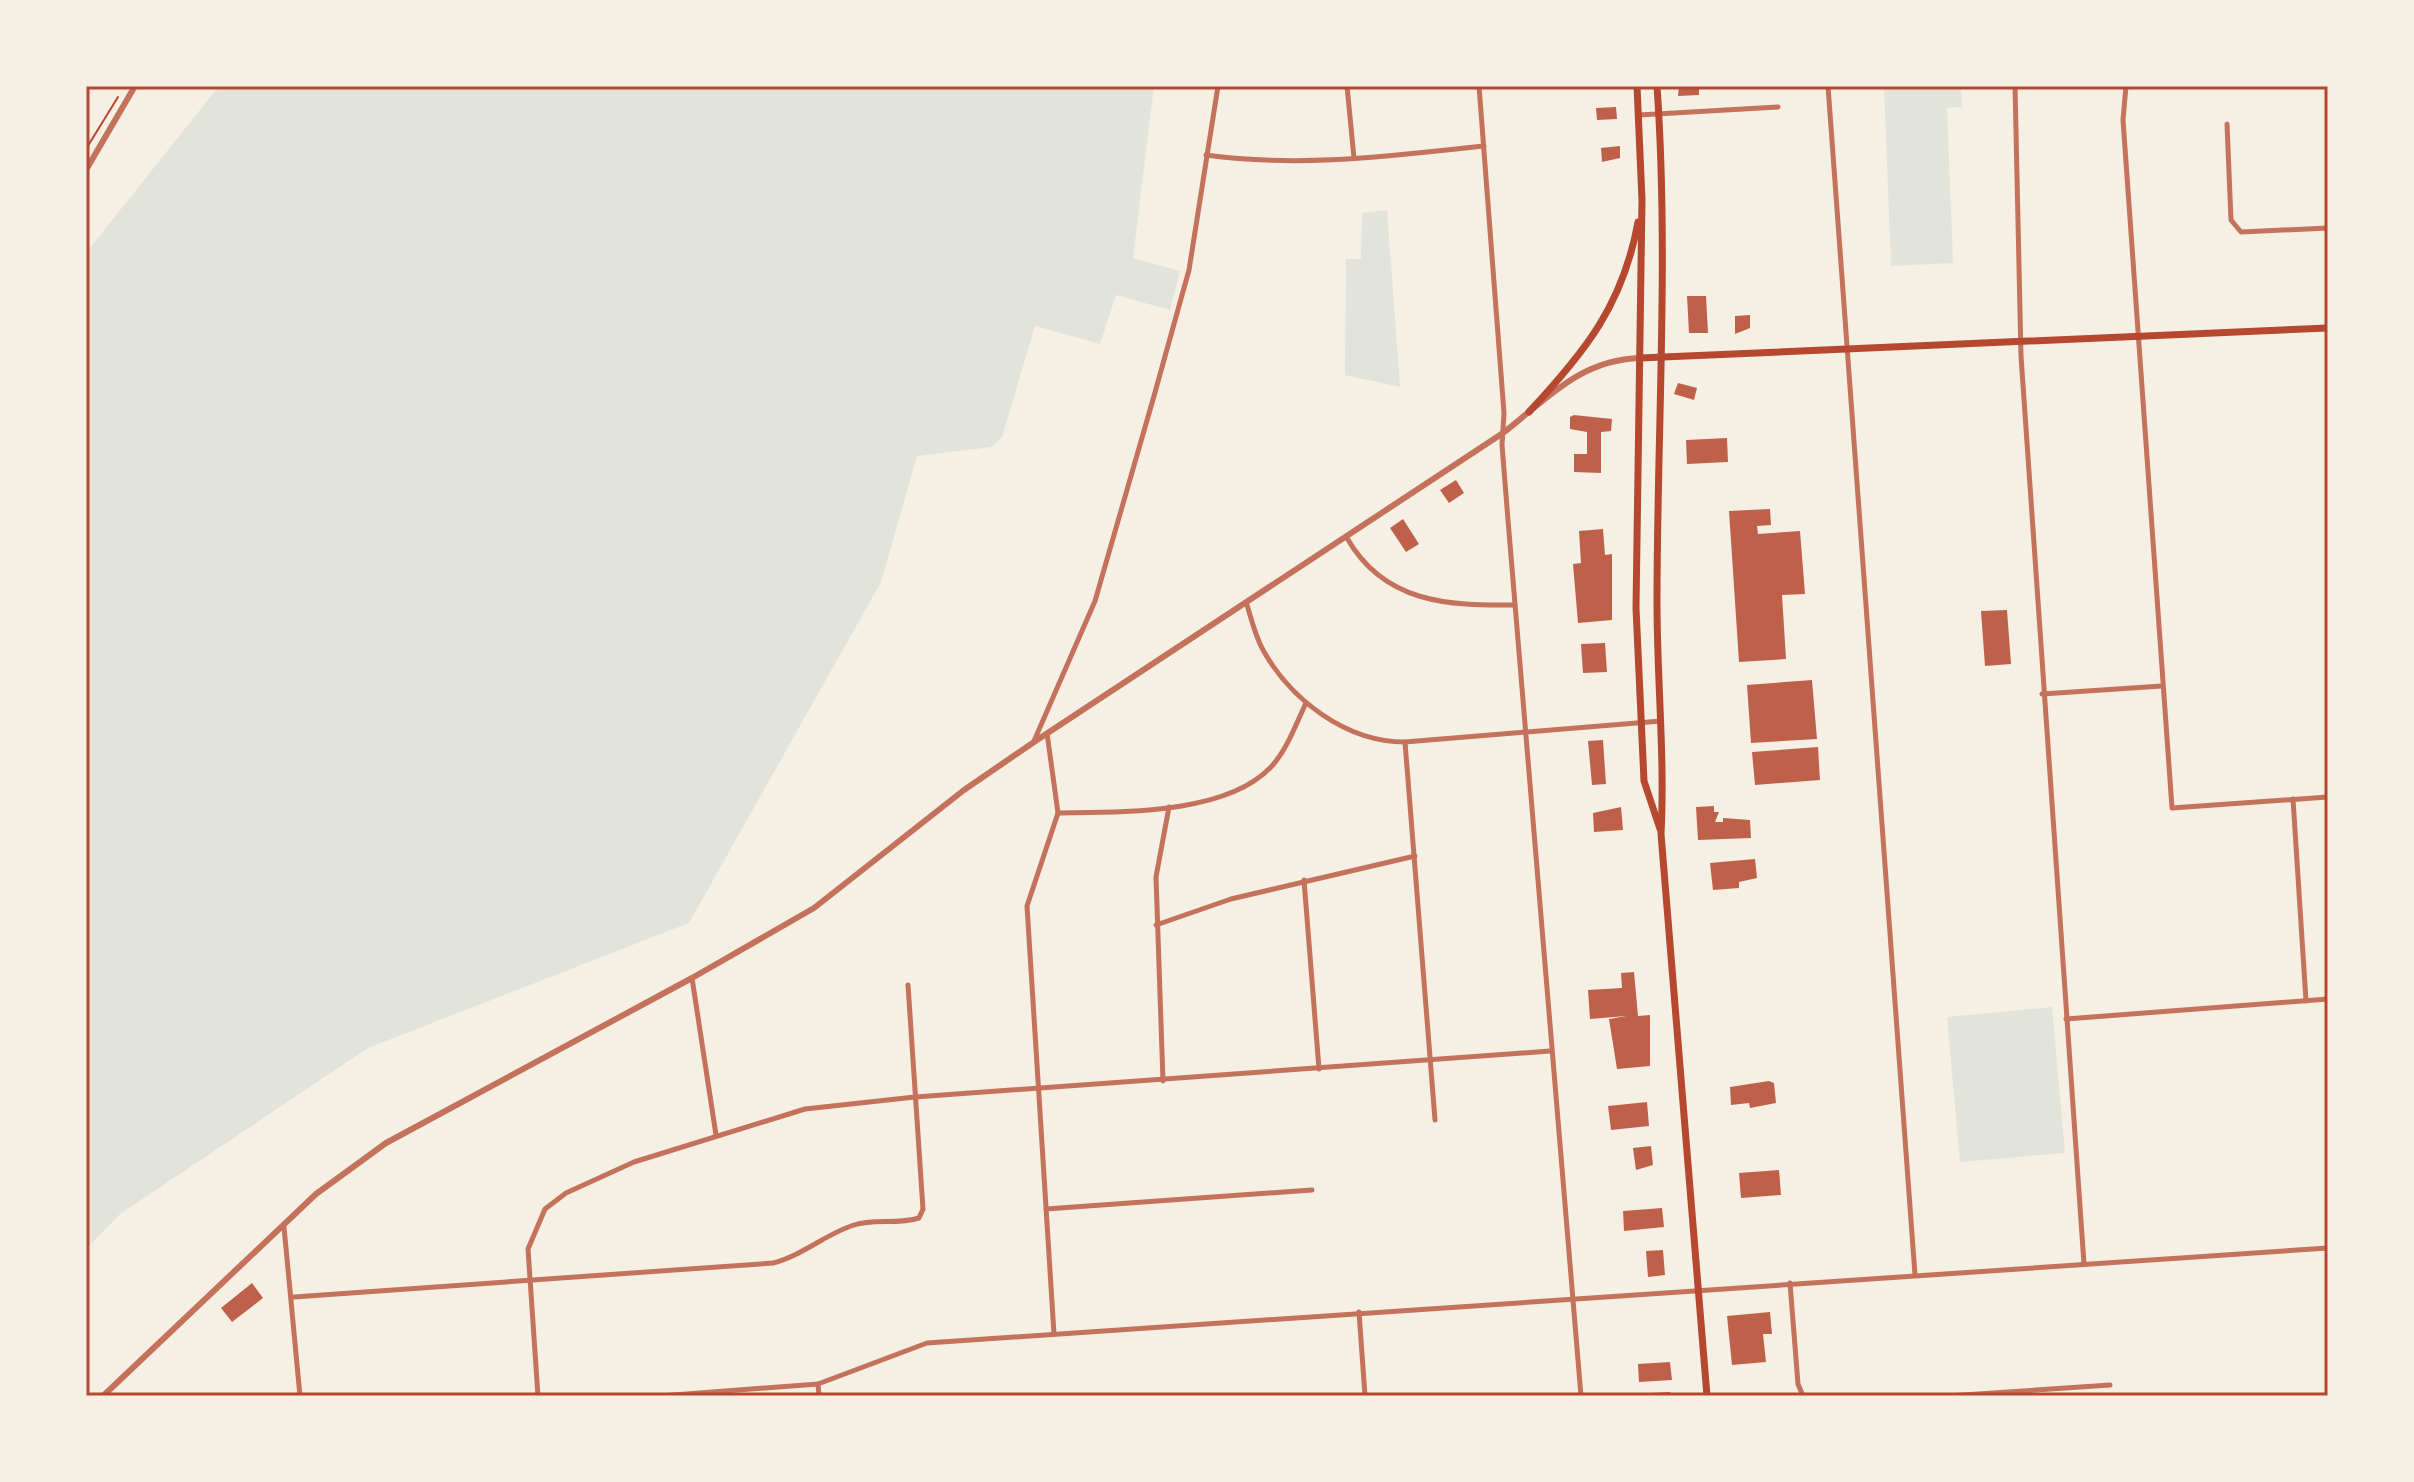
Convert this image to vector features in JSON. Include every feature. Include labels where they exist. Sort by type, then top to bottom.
[{"type":"main road","points":[[1637,86],[1642,200],[1636,608],[1644,781],[1661,834]]},
{"type":"main road","points":[[1657,86],[1661,357],[1657,605],[1664,781],[1661,834],[1707,1396]]},
{"type":"main road","points":[[1529,412],[1579,357],[1603,323],[1623,280],[1642,200]]},
{"type":"main road","points":[[1640,358],[2328,328]]},
{"type":"street","points":[[86,170],[135,86]]},
{"type":"street","points":[[1034,742],[1095,601],[1189,270],[1218,86]]},
{"type":"street","points":[[1347,86],[1354,158]]},
{"type":"street","points":[[1479,86],[1524,732],[1581,1396]]},
{"type":"street","points":[[1828,86],[1915,1275]]},
{"type":"street","points":[[2015,86],[2021,343],[2042,694],[2084,1264]]},
{"type":"street","points":[[2126,86],[2123,120],[2172,808],[2328,797]]},
{"type":"street","points":[[1639,115],[1778,107]]},
{"type":"street","points":[[2227,124],[2231,220],[2234,227],[2241,232],[2328,228]]},
{"type":"street","points":[[1206,155],[1264,162],[1311,163],[1484,146]]},
{"type":"street","points":[[103,1396],[316,1194],[386,1143],[692,978],[814,908],[964,790],[1503,433],[1596,364],[1640,358]]},
{"type":"street","points":[[1347,538],[1380,577],[1409,593],[1452,606],[1515,605]]},
{"type":"street","points":[[1246,601],[1261,648],[1281,676],[1306,703],[1341,726],[1367,736],[1405,742],[1661,721]]},
{"type":"street","points":[[2042,694],[2162,686]]},
{"type":"street","points":[[1058,813],[1141,812],[1218,796],[1258,779],[1273,765],[1306,703]]},
{"type":"street","points":[[1047,733],[1058,813],[1027,906],[1054,1334]]},
{"type":"street","points":[[1405,742],[1435,1120]]},
{"type":"street","points":[[2293,799],[2306,1001]]},
{"type":"street","points":[[1163,1081],[1156,877],[1169,807]]},
{"type":"street","points":[[1156,925],[1231,899],[1415,856]]},
{"type":"street","points":[[1304,880],[1319,1069]]},
{"type":"street","points":[[692,978],[716,1135]]},
{"type":"street","points":[[294,1297],[773,1263],[791,1258],[855,1224],[919,1218],[923,1209],[908,985]]},
{"type":"street","points":[[2066,1019],[2328,999]]},
{"type":"street","points":[[538,1396],[528,1249],[545,1209],[566,1193],[634,1162],[805,1109],[915,1097],[1550,1051]]},
{"type":"street","points":[[1046,1209],[1312,1190]]},
{"type":"street","points":[[284,1227],[294,1297],[300,1396]]},
{"type":"street","points":[[660,1396],[818,1384],[857,1372],[903,1349],[927,1343],[2328,1248]]},
{"type":"street","points":[[1790,1283],[1798,1384],[1803,1396]]},
{"type":"street","points":[[1359,1312],[1365,1396]]},
{"type":"street","points":[[818,1384],[819,1396]]},
{"type":"street","points":[[1948,1396],[2046,1393],[2110,1385]]},
{"type":"path","points":[[86,149],[120,94]]},
{"type":"shaded area","points":[[219,86],[1154,86],[1133,258],[1180,271],[1170,310],[1116,295],[1100,344],[1035,326],[1002,437],[992,447],[917,456],[881,582],[689,923],[368,1048],[120,1214],[86,1249],[86,253]]},
{"type":"shaded area","points":[[1884,86],[1961,86],[1962,107],[1947,108],[1953,263],[1891,266]]},
{"type":"shaded area","points":[[1387,210],[1400,387],[1345,375],[1346,259],[1361,259],[1362,213]]},
{"type":"shaded area","points":[[2052,1007],[2065,1153],[1960,1162],[1947,1017]]},
{"type":"building","points":[[1679,86],[1699,86],[1699,95],[1678,96]]},
{"type":"building","points":[[1616,107],[1617,119],[1597,120],[1596,108]]},
{"type":"building","points":[[1620,146],[1620,158],[1602,162],[1601,148]]},
{"type":"building","points":[[1687,296],[1706,296],[1708,333],[1689,333]]},
{"type":"building","points":[[1750,315],[1750,328],[1735,334],[1735,316]]},
{"type":"building","points":[[1678,383],[1697,388],[1694,400],[1674,394]]},
{"type":"building","points":[[1570,417],[1612,419],[1611,431],[1601,432],[1601,473],[1574,472],[1574,454],[1587,454],[1587,432],[1570,429]]},
{"type":"building","points":[[1727,438],[1728,462],[1687,464],[1686,440]]},
{"type":"building","points":[[1456,480],[1464,493],[1449,503],[1440,490]]},
{"type":"building","points":[[1770,509],[1771,525],[1757,526],[1758,534],[1800,531],[1805,594],[1782,595],[1786,659],[1739,662],[1729,511]]},
{"type":"building","points":[[1403,519],[1419,544],[1406,552],[1390,528]]},
{"type":"building","points":[[1603,529],[1605,555],[1612,554],[1612,620],[1578,623],[1573,564],[1581,563],[1579,531]]},
{"type":"building","points":[[2007,610],[2011,664],[1985,666],[1981,611]]},
{"type":"building","points":[[1605,643],[1607,672],[1583,673],[1581,644]]},
{"type":"building","points":[[1812,680],[1817,739],[1751,743],[1747,685]]},
{"type":"building","points":[[1603,740],[1606,784],[1592,785],[1588,741]]},
{"type":"building","points":[[1818,747],[1820,780],[1755,785],[1752,752]]},
{"type":"building","points":[[1714,806],[1714,812],[1719,812],[1715,822],[1723,822],[1723,818],[1750,820],[1751,838],[1698,840],[1696,807]]},
{"type":"building","points":[[1621,807],[1623,830],[1594,832],[1593,813]]},
{"type":"building","points":[[1755,859],[1757,878],[1739,882],[1739,888],[1713,890],[1710,863]]},
{"type":"building","points":[[1634,972],[1638,1016],[1650,1015],[1650,1066],[1617,1069],[1609,1019],[1626,1016],[1590,1019],[1588,990],[1622,988],[1621,973]]},
{"type":"building","points":[[1769,1081],[1774,1083],[1776,1103],[1750,1108],[1749,1103],[1731,1105],[1730,1087]]},
{"type":"building","points":[[1647,1102],[1649,1126],[1611,1130],[1608,1106]]},
{"type":"building","points":[[1651,1146],[1653,1165],[1636,1170],[1633,1148]]},
{"type":"building","points":[[1779,1170],[1781,1195],[1741,1198],[1739,1173]]},
{"type":"building","points":[[1662,1208],[1664,1227],[1624,1231],[1623,1211]]},
{"type":"building","points":[[1663,1250],[1665,1275],[1648,1277],[1646,1251]]},
{"type":"building","points":[[252,1283],[263,1298],[232,1322],[221,1308]]},
{"type":"building","points":[[1770,1312],[1772,1334],[1763,1334],[1766,1362],[1732,1365],[1727,1316]]},
{"type":"building","points":[[1670,1362],[1672,1380],[1639,1382],[1638,1364]]},
{"type":"building","points":[[1670,1392],[1671,1396],[1651,1396],[1651,1393]]}]
